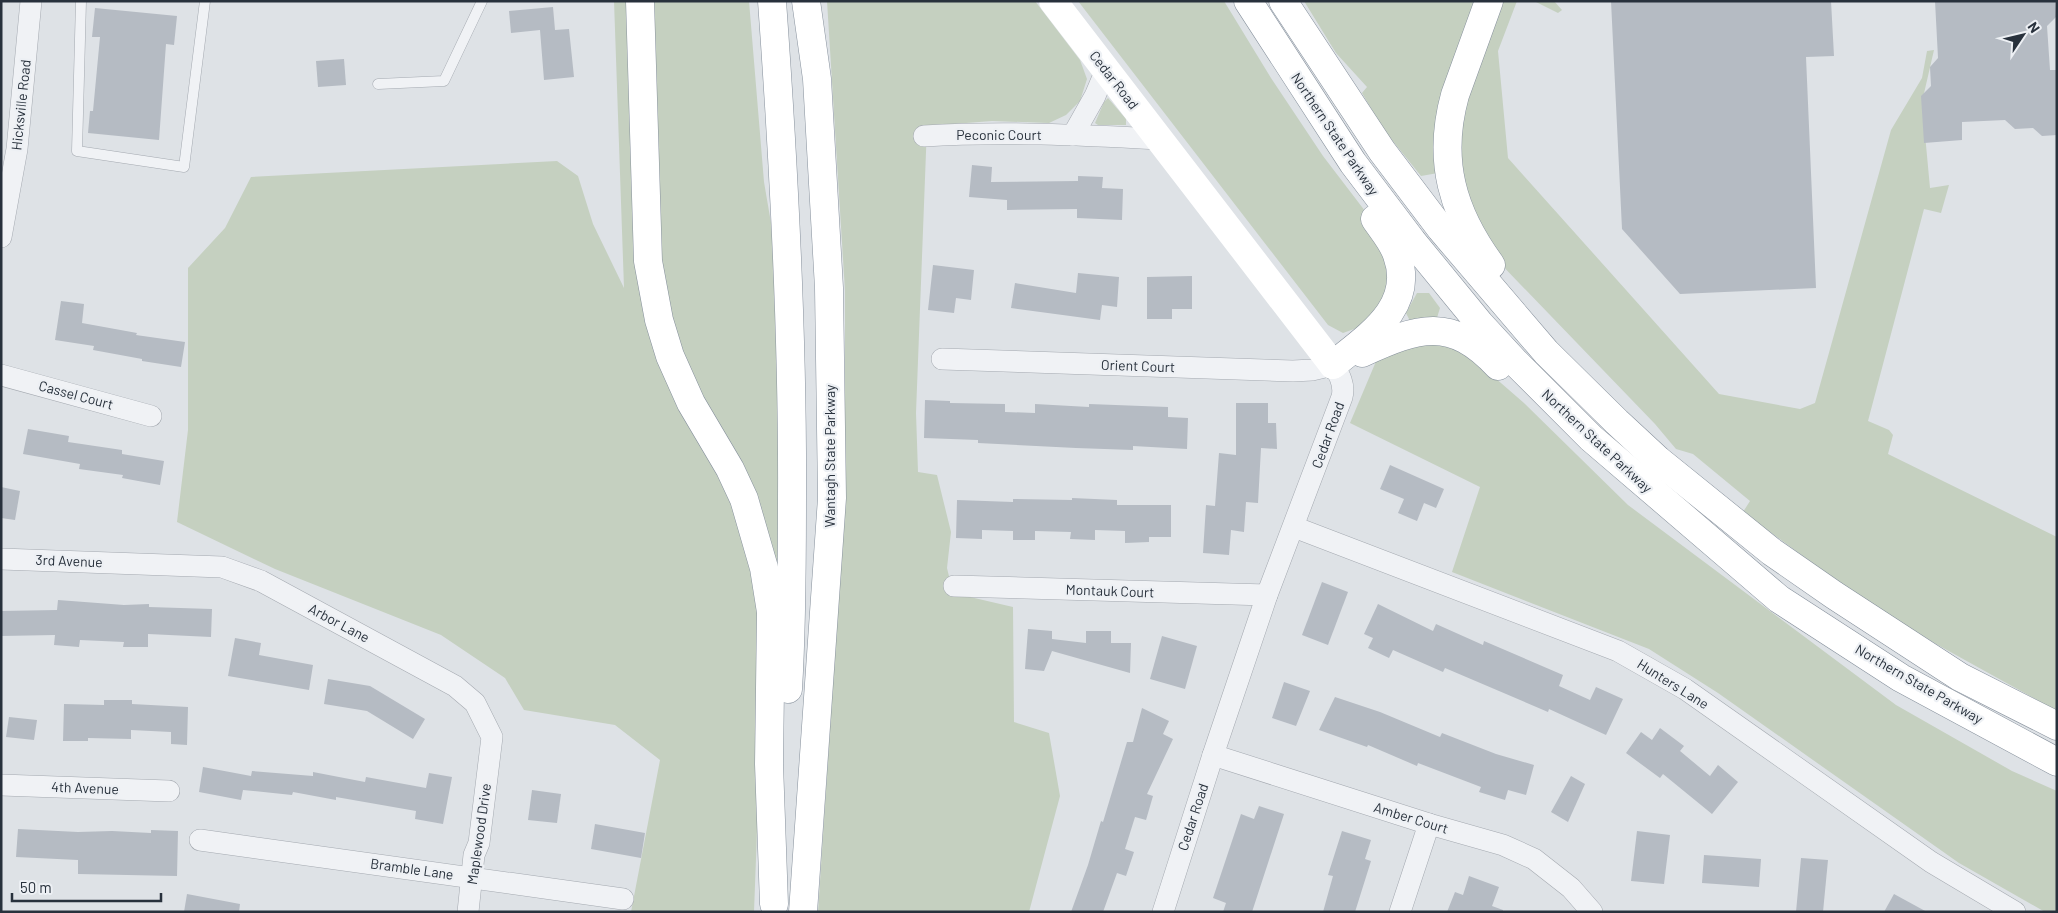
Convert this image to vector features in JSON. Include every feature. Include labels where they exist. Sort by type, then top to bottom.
[{"type":"main road","points":[[640,1],[648,261],[658,320],[670,356],[691,403],[730,469],[744,499],[764,568],[771,612],[769,764],[774,908]]},
{"type":"main road","points":[[772,1],[786,222],[791,351],[792,472],[790,648],[774,908]]},
{"type":"main road","name":"Wantagh State Parkway","points":[[802,912],[832,498],[828,278],[817,79],[806,1]]},
{"type":"main road","name":"Cedar Road","points":[[1053,1],[1333,365]]},
{"type":"main road","name":"Northern State Parkway","points":[[1248,1],[1301,85],[1377,197],[1446,284],[1516,363],[1590,438],[1779,598],[1901,678],[2057,762]]},
{"type":"main road","name":"Northern State Parkway","points":[[1283,1],[1355,111],[1411,191],[1470,264],[1546,352],[1581,388],[1658,460],[1772,552],[1960,677],[2057,726]]},
{"type":"main road","points":[[1489,1],[1450,111],[1446,143],[1449,176],[1458,207],[1473,239],[1546,352]]},
{"type":"main road","points":[[1301,85],[1364,205],[1397,254],[1401,272],[1400,291],[1396,305],[1389,316],[1371,334],[1333,365]]},
{"type":"main road","points":[[1333,365],[1413,332],[1440,331],[1454,334],[1480,348],[1510,380],[1590,438]]},
{"type":"street","name":"Hicksville Road","points":[[1,237],[16,149],[11,106],[31,1]]},
{"type":"street","points":[[1073,135],[1095,96],[1106,70]]},
{"type":"street","name":"Peconic Court","points":[[924,136],[954,134],[1073,135],[1159,139]]},
{"type":"street","name":"Orient Court","points":[[942,359],[1293,371],[1312,370],[1333,365]]},
{"type":"street","name":"Cedar Road","points":[[1163,912],[1267,596],[1342,397],[1343,384],[1333,365]]},
{"type":"street","name":"Cassel Court","points":[[1,375],[152,416]]},
{"type":"street","name":"Hunters Lane","points":[[1294,527],[1618,651],[1685,689],[1988,905],[2015,912]]},
{"type":"street","name":"3rd Avenue","points":[[1,559],[137,564]]},
{"type":"street","name":"Arbor Lane","points":[[137,564],[222,567],[261,581],[455,686],[475,703],[492,737],[490,755]]},
{"type":"street","name":"Montauk Court","points":[[954,586],[1267,596]]},
{"type":"street","name":"Maplewood Drive","points":[[468,912],[474,855],[479,843],[490,755]]},
{"type":"street","name":"Amber Court","points":[[1213,756],[1429,824],[1503,845],[1534,859],[1571,888],[1592,912]]},
{"type":"street","name":"4th Avenue","points":[[1,786],[169,790]]},
{"type":"street","points":[[1400,912],[1429,824]]},
{"type":"street","name":"Bramble Lane","points":[[200,840],[623,899]]},
{"type":"lane","points":[[81,1],[77,151],[184,167],[205,1]]},
{"type":"lane","points":[[378,84],[444,82],[482,1]]},
{"type":"green space","points":[[614,1],[629,1],[641,290],[726,488],[754,567],[763,671],[754,912],[631,912],[660,760],[615,725],[524,710],[505,678],[441,635],[275,569],[177,522],[188,430],[188,268],[225,228],[251,177],[557,161],[578,176],[593,224],[624,288]]},
{"type":"green space","points":[[652,1],[749,1],[764,182],[777,258],[781,475],[776,602],[669,315],[657,231]]},
{"type":"green space","points":[[827,1],[1035,1],[1080,60],[1087,79],[1080,101],[1066,115],[1049,123],[992,121],[927,126],[916,413],[918,472],[937,475],[951,532],[947,568],[953,593],[1013,607],[1014,722],[1049,733],[1060,796],[1029,912],[818,912],[832,697],[845,445],[845,291]]},
{"type":"green space","points":[[1078,1],[1224,1],[1271,78],[1323,156],[1378,228],[1393,279],[1368,324],[1343,333],[1328,325]]},
{"type":"green space","points":[[1304,1],[1478,1],[1438,173],[1421,176],[1383,129],[1362,93],[1367,87],[1336,53]]},
{"type":"green space","points":[[1500,1],[1517,1],[1498,51],[1508,158],[1719,394],[1800,409],[1815,403],[1891,130],[1922,78],[1927,51],[1934,50],[1922,102],[1930,188],[1949,185],[1941,213],[1924,209],[1868,421],[1889,430],[1893,435],[1888,454],[2057,537],[2057,711],[1936,644],[1849,590],[1743,512],[1750,501],[1693,454],[1676,449],[1655,424],[1495,258],[1470,213],[1457,156],[1463,105]]},
{"type":"green space","points":[[1534,1],[1554,1],[1562,10],[1558,13]]},
{"type":"green space","points":[[1108,98],[1126,119],[1126,125],[1098,125],[1095,123],[1104,102]]},
{"type":"green space","points":[[1417,293],[1429,293],[1440,308],[1436,321],[1410,321],[1406,313]]},
{"type":"green space","points":[[1459,340],[1486,370],[1524,403],[1628,505],[1896,705],[2012,771],[2057,791],[2057,912],[2045,912],[1959,863],[1718,693],[1649,649],[1452,572],[1480,487],[1350,423],[1377,359],[1402,341]]},
{"type":"building","points":[[1611,1],[1831,1],[1834,56],[1806,57],[1816,288],[1680,294],[1622,229]]},
{"type":"building","points":[[1935,1],[2055,1],[2056,17],[2047,26],[2050,70],[2057,70],[2057,135],[2042,136],[2033,128],[2015,129],[2005,120],[1962,122],[1962,140],[1924,143],[1921,96],[1931,86],[1930,67],[1938,58]]},
{"type":"building","points":[[553,7],[555,30],[569,29],[574,77],[544,80],[540,30],[511,33],[509,11]]},
{"type":"building","points":[[95,8],[177,16],[174,45],[166,44],[159,140],[88,133],[90,111],[93,111],[100,37],[92,37]]},
{"type":"building","points":[[344,59],[346,85],[318,87],[316,61]]},
{"type":"building","points":[[972,165],[992,167],[991,182],[1078,181],[1078,176],[1103,177],[1102,188],[1123,189],[1122,220],[1077,218],[1077,209],[1007,210],[1007,200],[969,197]]},
{"type":"building","points":[[933,265],[974,270],[971,300],[956,298],[954,313],[928,310]]},
{"type":"building","points":[[1078,273],[1119,277],[1117,307],[1102,305],[1100,320],[1011,308],[1015,283],[1076,293]]},
{"type":"building","points":[[1192,276],[1192,309],[1172,309],[1172,319],[1147,319],[1147,277]]},
{"type":"building","points":[[61,301],[84,304],[82,323],[137,333],[136,335],[185,342],[181,367],[142,361],[142,359],[93,350],[94,346],[55,340]]},
{"type":"building","points":[[925,400],[950,401],[950,403],[1005,404],[1005,412],[1035,413],[1035,404],[1089,407],[1089,404],[1168,407],[1168,417],[1188,418],[1187,449],[1133,446],[1133,450],[1076,448],[978,443],[978,440],[924,438]]},
{"type":"building","points":[[1236,403],[1268,403],[1268,423],[1276,423],[1277,449],[1261,448],[1258,503],[1246,502],[1244,532],[1231,530],[1229,555],[1203,553],[1206,505],[1215,506],[1219,453],[1236,455]]},
{"type":"building","points":[[28,429],[69,436],[68,442],[122,450],[122,454],[164,461],[160,485],[122,478],[123,475],[79,469],[80,464],[23,454]]},
{"type":"building","points":[[1390,465],[1444,489],[1436,508],[1424,503],[1417,521],[1398,513],[1404,499],[1380,489]]},
{"type":"building","points":[[1,487],[20,491],[15,520],[1,518]]},
{"type":"building","points":[[1072,498],[1117,500],[1117,505],[1171,505],[1171,537],[1149,537],[1149,542],[1125,543],[1125,531],[1095,530],[1095,540],[1070,539],[1071,532],[1035,531],[1035,540],[1013,540],[1013,531],[982,530],[982,539],[956,538],[957,500],[1013,502],[1013,499],[1072,500]]},
{"type":"building","points":[[1322,582],[1348,592],[1328,645],[1302,635]]},
{"type":"building","points":[[58,600],[124,605],[149,604],[149,607],[212,609],[211,637],[148,634],[148,647],[123,647],[124,642],[80,640],[79,647],[54,645],[55,635],[1,636],[1,611],[57,610]]},
{"type":"building","points":[[1378,604],[1433,631],[1436,624],[1483,645],[1484,641],[1563,675],[1559,686],[1590,700],[1596,687],[1623,699],[1606,735],[1549,709],[1548,712],[1445,668],[1443,672],[1393,650],[1389,658],[1368,648],[1373,638],[1364,634]]},
{"type":"building","points":[[1028,629],[1052,631],[1052,639],[1086,643],[1086,631],[1111,631],[1111,643],[1131,643],[1130,673],[1052,651],[1044,671],[1025,669]]},
{"type":"building","points":[[1162,636],[1197,646],[1185,689],[1150,679]]},
{"type":"building","points":[[235,638],[261,643],[259,655],[313,665],[309,690],[228,676]]},
{"type":"building","points":[[328,679],[370,686],[425,719],[413,739],[367,711],[324,704]]},
{"type":"building","points":[[1284,682],[1310,691],[1296,726],[1272,718]]},
{"type":"building","points":[[1335,697],[1380,712],[1440,737],[1442,733],[1496,754],[1534,765],[1526,795],[1508,790],[1505,800],[1479,792],[1481,787],[1418,763],[1417,766],[1368,745],[1367,747],[1319,730]]},
{"type":"building","points":[[104,700],[132,700],[132,704],[188,707],[187,745],[171,744],[171,732],[131,730],[131,739],[88,738],[88,741],[63,741],[64,704],[104,705]]},
{"type":"building","points":[[1142,708],[1169,721],[1163,734],[1173,739],[1147,794],[1153,796],[1146,820],[1135,817],[1125,849],[1134,852],[1126,876],[1117,873],[1103,912],[1071,912],[1101,821],[1103,822],[1127,742],[1133,742]]},
{"type":"building","points":[[9,717],[37,720],[34,740],[6,737]]},
{"type":"building","points":[[1660,728],[1684,746],[1680,751],[1710,776],[1718,765],[1738,782],[1712,814],[1663,774],[1660,778],[1626,753],[1641,732],[1652,740]]},
{"type":"building","points":[[203,767],[251,776],[252,771],[313,776],[313,772],[365,782],[366,777],[426,788],[429,773],[452,777],[443,824],[415,819],[416,811],[336,797],[336,800],[293,792],[292,795],[243,790],[241,800],[199,792]]},
{"type":"building","points":[[1571,776],[1585,784],[1568,822],[1551,812]]},
{"type":"building","points":[[532,790],[561,794],[557,823],[528,820]]},
{"type":"building","points":[[1259,806],[1284,814],[1252,912],[1223,912],[1226,903],[1213,898],[1241,814],[1254,819]]},
{"type":"building","points":[[595,824],[645,833],[641,858],[591,849]]},
{"type":"building","points":[[18,829],[151,833],[151,830],[178,831],[177,876],[78,874],[78,860],[16,857]]},
{"type":"building","points":[[1342,831],[1371,840],[1365,859],[1371,861],[1355,912],[1323,912],[1333,876],[1328,875]]},
{"type":"building","points":[[1637,831],[1670,835],[1664,884],[1631,881]]},
{"type":"building","points":[[1704,855],[1761,859],[1759,887],[1702,883]]},
{"type":"building","points":[[1801,858],[1828,860],[1823,912],[1796,912]]},
{"type":"building","points":[[1469,876],[1499,887],[1492,906],[1503,910],[1503,912],[1447,912],[1455,892],[1463,895]]},
{"type":"building","points":[[187,894],[240,904],[239,912],[184,912]]},
{"type":"building","points":[[1894,894],[1927,912],[1884,912]]}]
